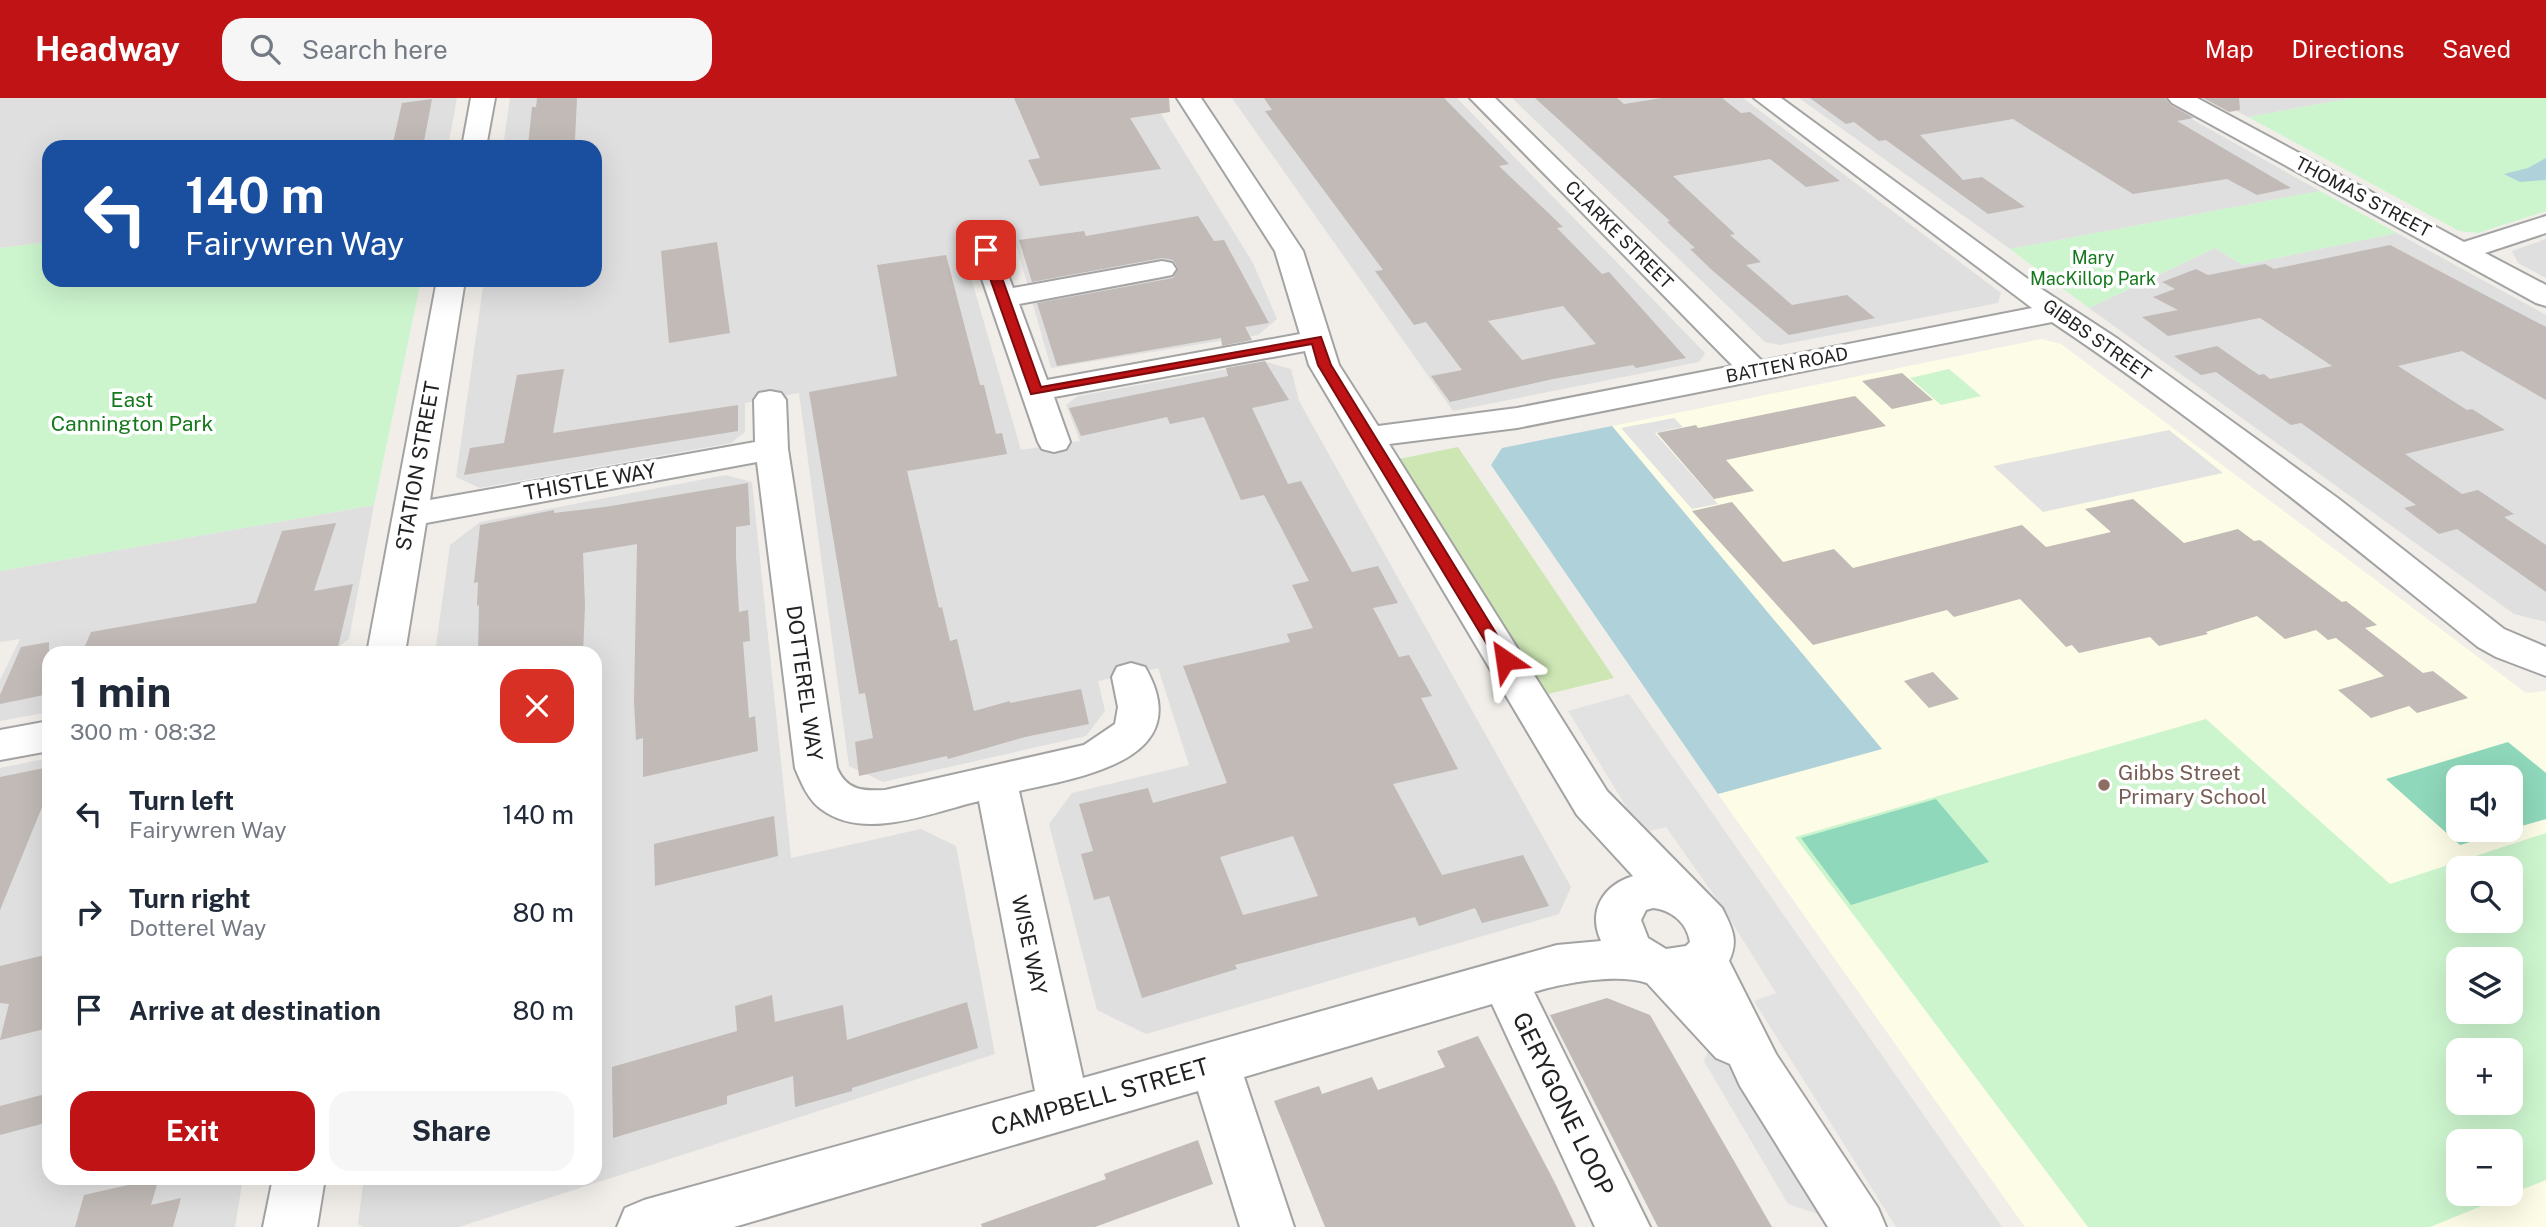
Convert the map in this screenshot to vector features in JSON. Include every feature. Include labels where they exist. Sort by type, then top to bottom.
[{"type":"street","points":[[475,140],[483,98]]},
{"type":"street","points":[[1189,98],[1289,251],[1324,365],[1592,803],[1649,943],[1758,1070],[1859,1227]]},
{"type":"street","name":"CLARKE STREET","points":[[1482,98],[1755,371]]},
{"type":"street","name":"GIBBS STREET","points":[[1766,98],[2056,312],[2328,507],[2491,638],[2546,662]]},
{"type":"street","name":"THOMAS STREET","points":[[2180,98],[2546,297]]},
{"type":"street","points":[[2463,251],[2546,224]]},
{"type":"street","points":[[986,250],[1054,442]]},
{"type":"street","points":[[1003,298],[1162,270]]},
{"type":"street","name":"STATION STREET","points":[[387,646],[450,287]]},
{"type":"street","name":"BATTEN ROAD","points":[[1374,447],[2056,312]]},
{"type":"street","points":[[1036,391],[1317,340]]},
{"type":"street","name":"DOTTEREL WAY","points":[[770,400],[772,449],[816,768],[822,786],[837,801],[858,808],[885,807],[1093,758],[1114,749],[1130,735],[1139,721],[1140,706],[1131,677]]},
{"type":"street","name":"THISTLE WAY","points":[[409,515],[772,449]]},
{"type":"street","name":"GIBBS STREET","points":[[2328,507],[2398,551],[2512,635],[2546,646]]},
{"type":"street","points":[[0,745],[42,737]]},
{"type":"street","name":"WISE WAY","points":[[996,782],[1063,1108]]},
{"type":"street","points":[[1592,803],[1679,895],[1692,903],[1711,927],[1712,946],[1649,943]]},
{"type":"street","name":"CAMPBELL STREET","points":[[644,1227],[1557,965],[1649,943],[1637,892],[1655,890],[1679,895]]},
{"type":"street","name":"GERYGONE LOOP","points":[[1504,980],[1623,1227]]},
{"type":"street","points":[[1215,1065],[1267,1227]]},
{"type":"street","points":[[290,1227],[298,1185]]},
{"type":"shaded area","points":[[0,98],[457,98],[449,140],[42,140],[42,243],[0,248]]},
{"type":"shaded area","points":[[510,98],[1151,98],[1253,263],[1277,319],[1258,335],[1051,368],[1015,241],[963,250],[1021,450],[1080,441],[1066,405],[1078,396],[1267,362],[1291,369],[1299,401],[1571,887],[1559,914],[1146,1034],[1097,1010],[1049,824],[1072,793],[1189,765],[1158,668],[1098,681],[1105,711],[1086,736],[883,782],[849,766],[799,393],[745,403],[745,432],[731,443],[480,488],[456,477],[483,287],[602,287],[602,140],[504,140]]},
{"type":"shaded area","points":[[1232,98],[1457,98],[1705,353],[1699,362],[1453,411]]},
{"type":"shaded area","points":[[1512,98],[1743,98],[2001,293],[1998,303],[1780,345],[1765,342]]},
{"type":"shaded area","points":[[1799,98],[2154,98],[2320,191],[2010,249]]},
{"type":"shaded area","points":[[2211,98],[2353,98],[2248,117]]},
{"type":"shaded area","points":[[2397,233],[2546,315],[2546,622],[2514,614],[2089,308],[2215,248],[2243,265]]},
{"type":"shaded area","points":[[2546,239],[2546,278],[2518,263],[2512,251]]},
{"type":"shaded area","name":"Gibbs Street Primary School","points":[[2042,339],[2061,344],[2526,693],[2546,691],[2546,1227],[2025,1227],[1718,794],[1881,749],[1612,426]]},
{"type":"shaded area","points":[[1674,418],[1683,427],[1655,433],[1718,504],[1692,509],[1621,428]]},
{"type":"shaded area","points":[[2169,430],[2223,473],[2043,512],[1993,466]]},
{"type":"shaded area","points":[[726,475],[752,482],[791,858],[921,829],[956,846],[995,1054],[602,1181],[602,646],[436,646],[450,545],[480,522]]},
{"type":"shaded area","points":[[374,505],[349,639],[340,646],[42,646],[42,713],[0,721],[0,680],[20,639],[0,642],[0,571]]},
{"type":"shaded area","points":[[1629,694],[2002,1227],[1896,1227],[1754,1001],[1776,993],[1721,905],[1666,827],[1642,833],[1568,711]]},
{"type":"shaded area","points":[[42,759],[42,1185],[242,1185],[235,1227],[0,1227],[0,768]]},
{"type":"shaded area","points":[[1713,1039],[1824,1216],[1788,1204],[1704,1061]]},
{"type":"shaded area","points":[[363,1185],[589,1185],[459,1227],[363,1227],[358,1224]]},
{"type":"green space","points":[[2353,98],[2546,98],[2546,211],[2478,233],[2459,231],[2248,117]]},
{"type":"green space","name":"Mary MacKillop Park","points":[[2320,191],[2397,233],[2243,265],[2215,248],[2089,308],[2010,249]]},
{"type":"green space","name":"East Cannington Park","points":[[42,243],[42,287],[420,287],[374,505],[0,571],[0,248]]},
{"type":"green space","points":[[1949,369],[1981,396],[1941,405],[1910,378]]},
{"type":"green space","points":[[1458,447],[1614,678],[1540,696],[1394,460]]},
{"type":"green space","points":[[2206,719],[2390,884],[2446,866],[2446,933],[2523,933],[2523,856],[2476,856],[2546,833],[2546,1180],[2523,1189],[2523,1129],[2446,1129],[2446,1206],[2482,1206],[2430,1227],[2088,1227],[1795,837]]},
{"type":"green space","points":[[2508,742],[2546,773],[2546,819],[2523,826],[2523,765],[2446,765],[2446,833],[2386,779]]},
{"type":"green space","points":[[1936,799],[1989,862],[1851,905],[1801,838]]},
{"type":"water","points":[[2546,158],[2546,180],[2520,182],[2504,174],[2528,168]]},
{"type":"water","points":[[1612,426],[1882,749],[1718,794],[1491,465],[1502,448]]},
{"type":"building","points":[[537,98],[577,98],[575,140],[529,140],[532,107],[536,107]]},
{"type":"building","points":[[1014,98],[1169,98],[1170,112],[1130,118],[1161,169],[1040,186],[1028,160],[1040,158]]},
{"type":"building","points":[[1264,98],[1444,98],[1509,164],[1499,166],[1563,227],[1557,228],[1602,274],[1609,272],[1686,358],[1553,379],[1450,402],[1431,376],[1462,370],[1426,322],[1414,325],[1375,271],[1383,270],[1265,111],[1272,110]],"holes":[[[1563,306],[1596,344],[1522,360],[1488,321]]]},
{"type":"building","points":[[1535,98],[1617,98],[1624,104],[1662,98],[1722,98],[1741,113],[1750,112],[1840,181],[1806,187],[1770,159],[1673,176],[1735,234],[1730,235],[1761,262],[1746,265],[1792,305],[1847,295],[1875,318],[1789,335],[1713,271],[1690,249],[1695,248],[1667,222],[1670,221]]},
{"type":"building","points":[[1810,98],[2165,98],[2171,105],[2194,118],[2177,121],[2291,188],[2257,195],[2227,179],[2133,194],[2013,119],[1920,135],[1963,180],[1982,177],[2025,207],[1988,214],[1886,140],[1879,141],[1854,122],[1846,124]]},
{"type":"building","points":[[2203,98],[2239,98],[2240,110],[2229,112]]},
{"type":"building","points":[[432,99],[424,140],[394,140],[402,103]]},
{"type":"building","points":[[1198,216],[1214,241],[1224,240],[1269,323],[1245,327],[1252,340],[1222,346],[1221,338],[1057,366],[1037,303],[1173,278],[1178,268],[1173,260],[1162,258],[1032,282],[1019,240],[1084,231],[1086,236]]},
{"type":"building","points":[[717,242],[730,333],[669,343],[661,251]]},
{"type":"building","points":[[2390,245],[2546,327],[2546,400],[2462,351],[2398,366],[2467,410],[2472,409],[2505,430],[2405,454],[2462,494],[2478,490],[2514,514],[2504,517],[2546,545],[2546,592],[2457,529],[2439,534],[2404,508],[2416,505],[2301,423],[2291,425],[2216,372],[2201,375],[2174,356],[2217,346],[2259,375],[2264,374],[2270,379],[2332,366],[2260,318],[2168,336],[2142,317],[2178,310],[2153,297],[2175,289],[2162,282],[2196,269],[2208,275],[2265,264],[2274,269]]},
{"type":"building","points":[[946,255],[980,385],[984,385],[996,434],[1002,433],[1007,454],[907,471],[939,608],[942,607],[950,641],[957,639],[974,711],[1010,701],[1081,689],[1089,724],[1025,737],[948,759],[947,756],[859,776],[855,742],[873,738],[865,693],[859,694],[809,392],[897,376],[877,265]]},
{"type":"building","points":[[1265,361],[1289,400],[1252,408],[1288,484],[1301,481],[1352,572],[1378,566],[1398,603],[1373,608],[1399,657],[1409,655],[1432,696],[1421,698],[1458,769],[1393,784],[1442,875],[1523,855],[1549,906],[1482,923],[1475,908],[1419,926],[1415,917],[1235,965],[1237,969],[1142,998],[1109,896],[1094,900],[1081,854],[1093,851],[1079,804],[1148,788],[1153,803],[1227,783],[1183,666],[1290,642],[1287,634],[1313,628],[1292,585],[1309,581],[1264,495],[1241,500],[1204,417],[1170,424],[1167,417],[1081,436],[1069,408],[1228,376],[1226,368]],"holes":[[[1293,836],[1318,896],[1243,915],[1220,857]]]},
{"type":"building","points":[[564,369],[553,433],[738,405],[738,431],[464,475],[470,448],[504,443],[517,375]]},
{"type":"building","points":[[1902,373],[1933,400],[1892,409],[1862,381]]},
{"type":"building","points":[[1855,396],[1886,426],[1726,460],[1754,491],[1714,499],[1657,433],[1696,425],[1698,428]]},
{"type":"building","points":[[748,483],[750,525],[736,527],[736,556],[739,612],[748,610],[750,641],[743,642],[749,718],[755,716],[758,751],[643,777],[643,738],[636,740],[634,700],[637,544],[583,553],[583,646],[478,646],[478,582],[474,583],[480,525],[554,510],[554,513]]},
{"type":"building","points":[[2133,499],[2184,543],[2238,529],[2254,541],[2260,540],[2377,625],[2365,628],[2423,673],[2433,671],[2468,698],[2417,713],[2409,706],[2371,718],[2338,690],[2384,676],[2336,638],[2328,640],[2316,630],[2285,639],[2257,616],[2206,632],[2208,634],[2159,646],[2150,637],[2079,653],[2072,645],[2066,647],[2020,599],[1954,617],[1947,610],[1813,645],[1692,511],[1732,502],[1783,562],[1834,549],[1853,568],[2022,525],[2046,547],[2111,532],[2085,509]]},
{"type":"building","points":[[336,523],[314,591],[353,584],[338,646],[85,646],[91,632],[256,603],[282,531]]},
{"type":"building","points":[[49,642],[49,646],[42,646],[42,695],[0,704],[0,695],[21,647]]},
{"type":"building","points":[[1933,672],[1959,699],[1929,708],[1904,681]]},
{"type":"building","points":[[42,768],[42,807],[0,910],[0,777]]},
{"type":"building","points":[[774,816],[778,856],[655,886],[654,844]]},
{"type":"building","points":[[42,956],[42,1030],[0,1040],[9,1004],[0,1003],[0,966]]},
{"type":"building","points":[[772,995],[775,1022],[843,1005],[847,1040],[967,1002],[978,1048],[852,1088],[852,1091],[795,1107],[793,1076],[727,1096],[727,1104],[613,1138],[612,1067],[737,1031],[735,1006]]},
{"type":"building","points":[[1607,998],[1650,1015],[1772,1227],[1658,1227],[1550,1015]]},
{"type":"building","points":[[1478,1036],[1576,1227],[1325,1227],[1274,1101],[1319,1086],[1322,1094],[1372,1077],[1378,1090],[1445,1067],[1437,1051]]},
{"type":"building","points":[[42,1095],[42,1124],[0,1135],[0,1106]]},
{"type":"building","points":[[1198,1140],[1213,1184],[1095,1227],[982,1227],[981,1224],[1106,1179],[1104,1174]]},
{"type":"building","points":[[128,1185],[157,1185],[151,1205],[181,1198],[173,1227],[75,1227],[84,1195]]},
{"type":"place","name":"Gibbs Street Primary School","points":[[2104,785]]},
{"type":"route","points":[[986,250],[1036,391],[1317,340],[1324,365],[1505,660]]}]
